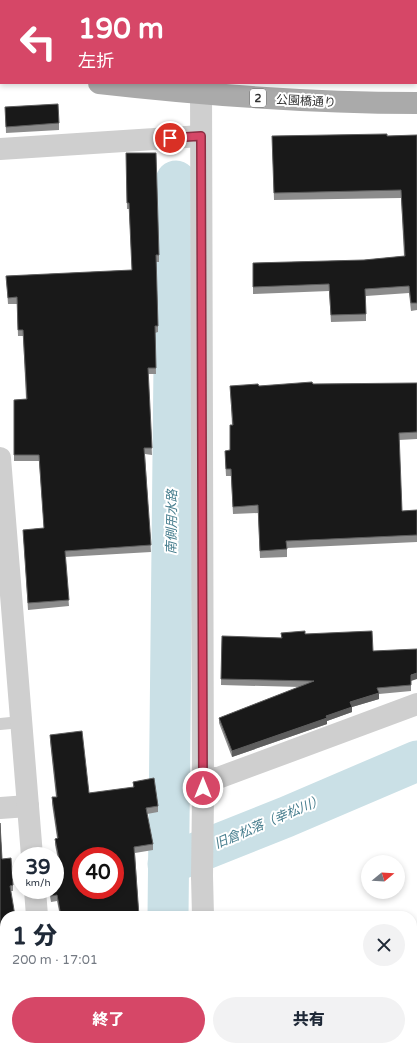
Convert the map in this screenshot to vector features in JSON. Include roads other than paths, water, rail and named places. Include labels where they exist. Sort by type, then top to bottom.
[{"type":"main road","name":"公園橋通り","points":[[116,84],[201,89],[310,101],[417,103]]},
{"type":"street","points":[[201,89],[203,911]]},
{"type":"street","points":[[0,149],[201,136]]},
{"type":"street","points":[[0,458],[4,546],[31,847]]},
{"type":"street","points":[[203,788],[218,778],[417,704]]},
{"type":"street","points":[[0,808],[28,806]]},
{"type":"street","points":[[36,899],[37,911]]},
{"type":"lane","points":[[0,724],[21,722]]},
{"type":"waterway","name":"南側用水路","points":[[168,911],[176,181]]},
{"type":"waterway","name":"旧倉松落（幸松川）","points":[[168,864],[286,817],[417,761]]}]
